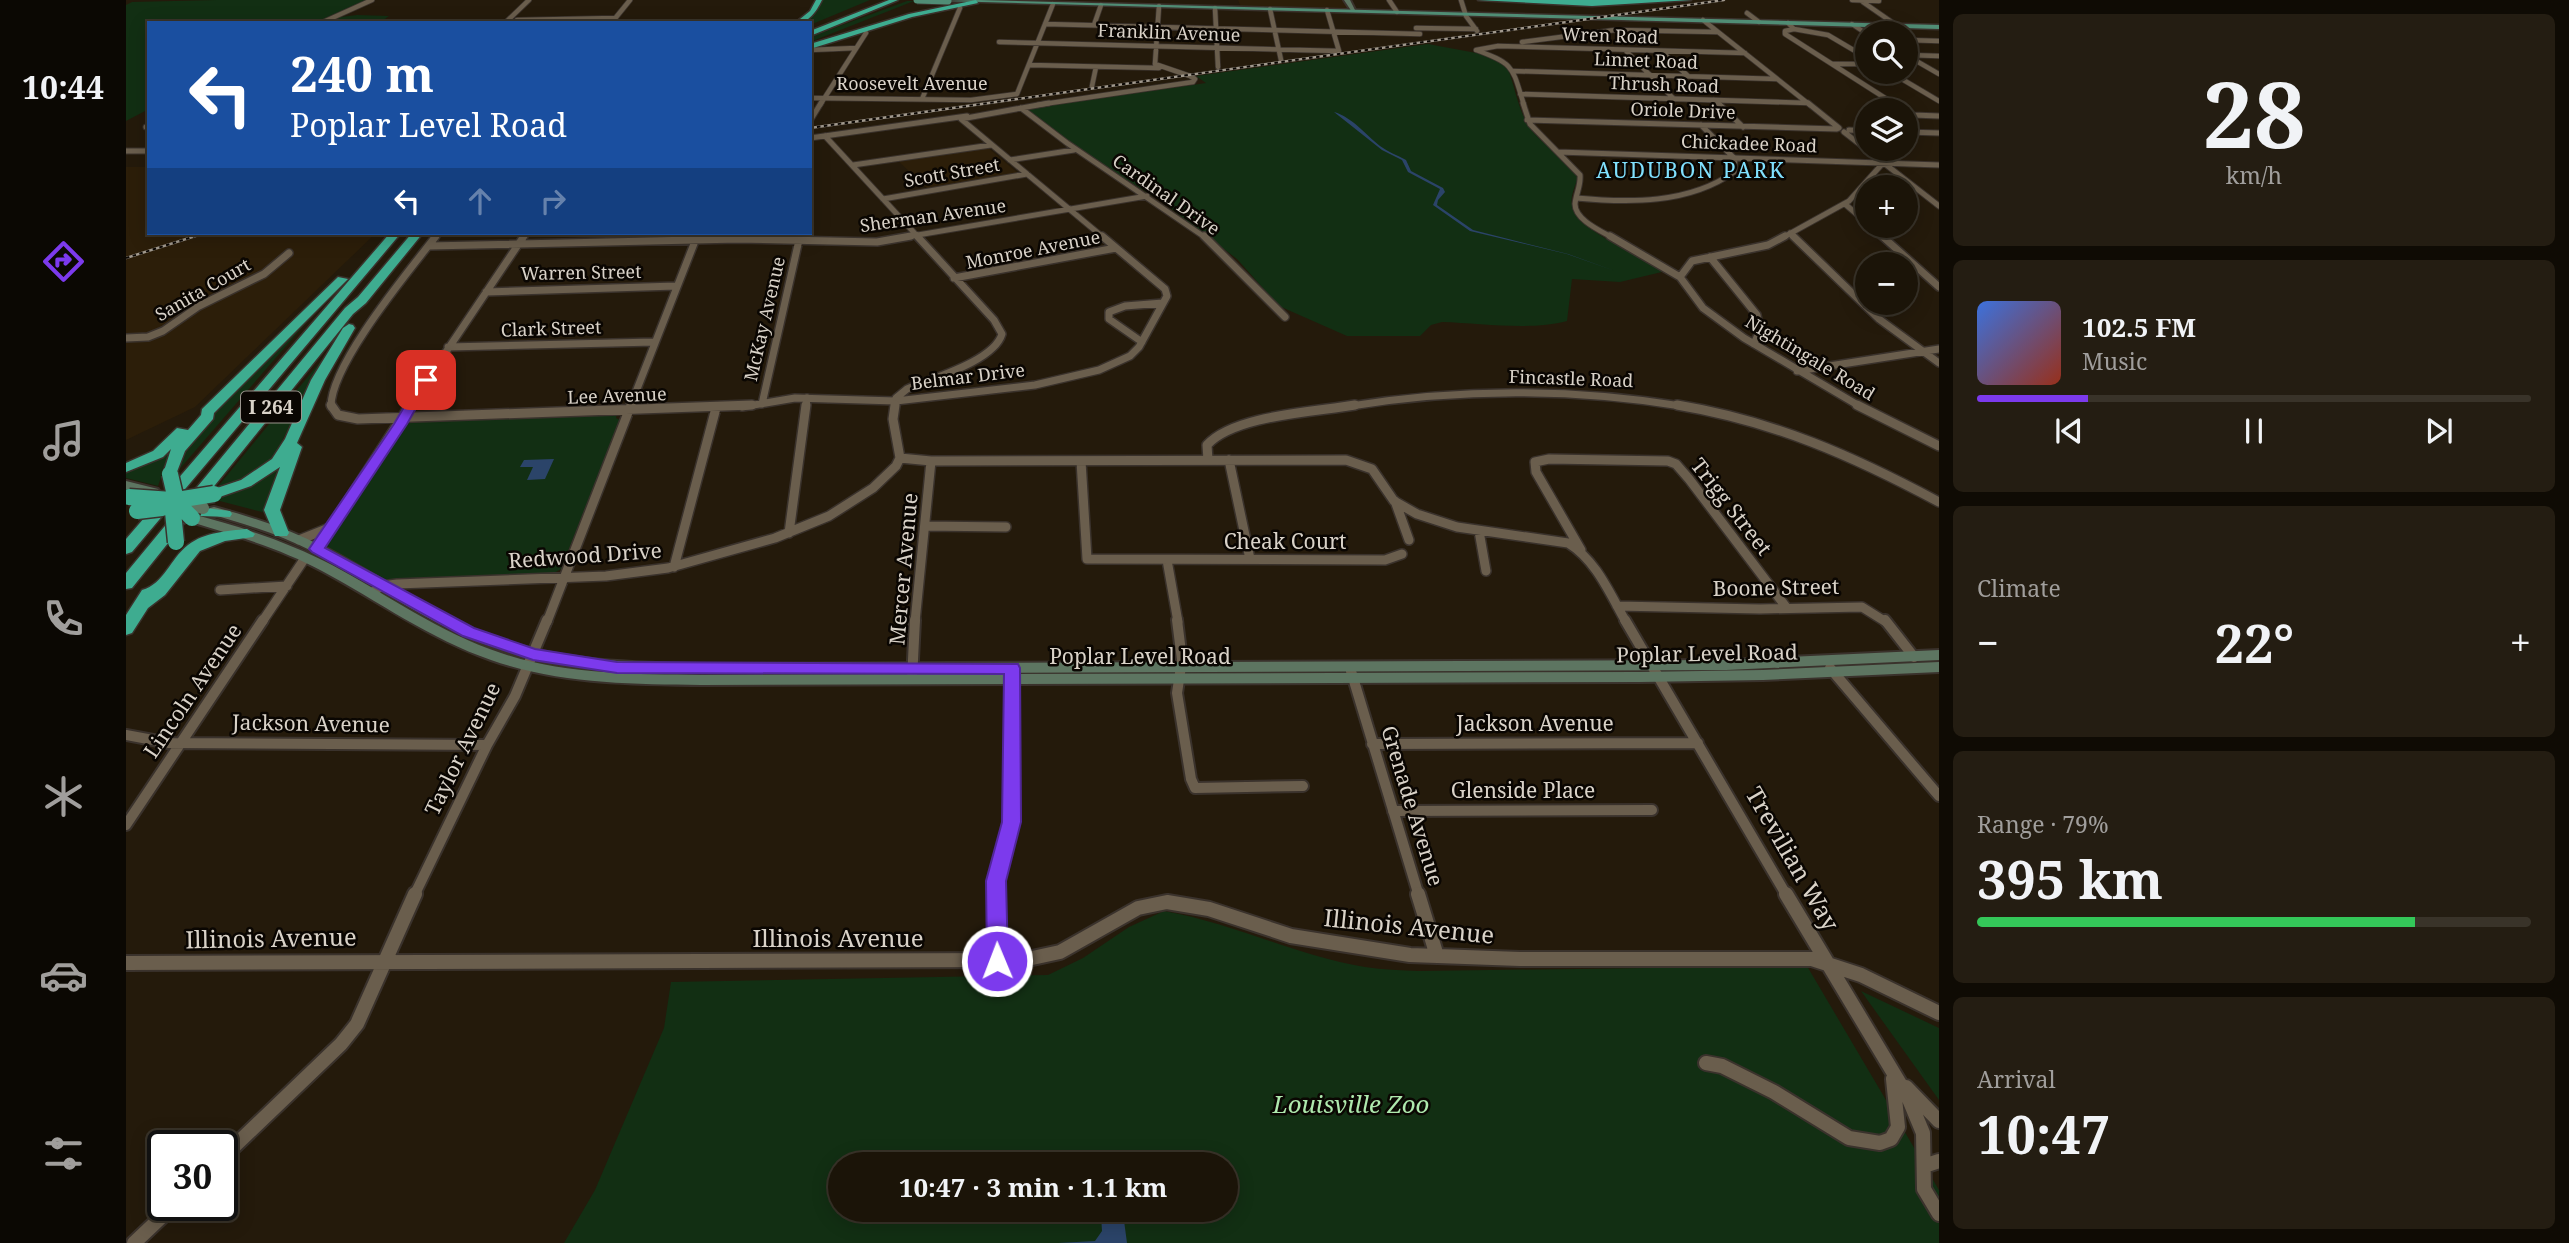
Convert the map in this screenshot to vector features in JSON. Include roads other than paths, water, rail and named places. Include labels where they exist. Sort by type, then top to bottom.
[{"type":"highway","points":[[799,21],[808,13],[810,0]]},
{"type":"highway","points":[[800,21],[813,12],[818,0]]},
{"type":"highway","points":[[812,29],[873,0]]},
{"type":"highway","points":[[812,29],[884,0]]},
{"type":"highway","points":[[1481,0],[1583,4],[1688,0]]},
{"type":"highway","points":[[1515,0],[1653,0]]},
{"type":"highway","points":[[812,29],[899,1]]},
{"type":"highway","points":[[812,46],[948,2]]},
{"type":"highway","points":[[857,27],[909,8],[948,2],[976,2]]},
{"type":"highway","points":[[812,46],[897,9]]},
{"type":"highway","name":"I 264","points":[[126,549],[377,251],[394,235]]},
{"type":"highway","name":"I 264","points":[[126,584],[349,311],[362,300],[416,235]]},
{"type":"highway","points":[[126,468],[158,454],[198,416],[207,412],[363,259],[377,251]]},
{"type":"highway","points":[[181,507],[246,483],[268,469],[292,439],[333,352],[362,311],[362,300]]},
{"type":"highway","points":[[126,629],[173,555],[181,507],[170,474],[178,450],[208,416],[207,412]]},
{"type":"highway","points":[[281,533],[272,510],[297,442],[292,439]]},
{"type":"highway","points":[[135,500],[224,514]]},
{"type":"highway","points":[[145,603],[184,556],[197,546],[223,536],[247,534]]},
{"type":"main road","points":[[126,1],[143,0]]},
{"type":"main road","points":[[916,1],[948,2]]},
{"type":"main road","points":[[976,2],[1326,10],[1350,6],[1409,14],[1703,20],[1791,26],[1855,24]]},
{"type":"main road","points":[[1918,26],[1939,27]]},
{"type":"main road","name":"Poplar Level Road","points":[[135,500],[181,507],[314,557],[377,590],[464,645],[604,677],[1939,667]]},
{"type":"main road","name":"Poplar Level Road","points":[[224,514],[299,540],[314,557]]},
{"type":"main road","name":"Poplar Level Road","points":[[1830,667],[1939,655]]},
{"type":"street","points":[[325,21],[342,12],[355,10],[372,0]]},
{"type":"street","points":[[507,21],[529,0]]},
{"type":"street","points":[[517,20],[613,21],[630,0]]},
{"type":"street","points":[[1389,0],[1397,12]]},
{"type":"street","points":[[1422,40],[1416,27],[1477,31],[1461,0]]},
{"type":"street","points":[[1852,0],[1879,1]]},
{"type":"street","points":[[1860,0],[1890,21]]},
{"type":"street","points":[[1094,25],[1096,3]]},
{"type":"street","points":[[812,138],[1172,87],[1195,81],[1187,74],[1159,68],[1030,65],[1052,4]]},
{"type":"street","points":[[1159,6],[1155,64],[1159,68]]},
{"type":"street","points":[[922,99],[960,8]]},
{"type":"street","points":[[1215,8],[1218,67]]},
{"type":"street","points":[[1270,9],[1281,60]]},
{"type":"street","points":[[1326,10],[1334,32]]},
{"type":"street","points":[[1862,12],[1877,12]]},
{"type":"street","points":[[1747,13],[1759,22]]},
{"type":"street","points":[[1703,20],[1939,206]]},
{"type":"street","points":[[1045,24],[1420,34]]},
{"type":"street","points":[[1855,51],[1828,35],[1791,26],[1784,33],[1885,98]]},
{"type":"street","points":[[1498,46],[1615,30],[1717,32]]},
{"type":"street","name":"Franklin Avenue","points":[[999,42],[1339,51],[1334,32]]},
{"type":"street","points":[[812,119],[866,33]]},
{"type":"street","points":[[1552,38],[1583,49]]},
{"type":"street","points":[[1918,40],[1939,41]]},
{"type":"street","name":"Wren Road","points":[[1513,71],[1501,59],[1476,50],[1498,46],[1745,53]]},
{"type":"street","points":[[812,47],[856,48]]},
{"type":"street","points":[[1625,50],[1674,99]]},
{"type":"street","points":[[1661,51],[1688,76]]},
{"type":"street","points":[[1918,55],[1939,55]]},
{"type":"street","points":[[1918,62],[1939,74]]},
{"type":"street","points":[[1830,64],[1855,64]]},
{"type":"street","name":"Roosevelt Avenue","points":[[812,98],[971,100],[1014,95],[1019,92],[1030,65]]},
{"type":"street","points":[[1918,65],[1923,65]]},
{"type":"street","points":[[1092,86],[1096,67]]},
{"type":"street","points":[[1513,71],[1527,120],[1534,130],[1572,165],[1581,179],[1576,210],[1592,226],[1680,277],[1689,264],[1768,245],[1845,204],[1883,163]]},
{"type":"street","name":"Linnet Road","points":[[1513,71],[1777,79]]},
{"type":"street","points":[[1910,84],[1939,101]]},
{"type":"street","name":"Thrush Road","points":[[1520,94],[1808,103]]},
{"type":"street","points":[[1714,100],[1743,127]]},
{"type":"street","name":"Cardinal Drive","points":[[1021,108],[1074,150],[1147,196],[1217,247],[1284,317]]},
{"type":"street","points":[[1918,113],[1939,116]]},
{"type":"street","points":[[968,116],[962,120],[1164,287],[1167,296],[1163,303],[1125,306],[1109,312],[1109,319],[1142,342]]},
{"type":"street","name":"Oriole Drive","points":[[1527,120],[1855,131]]},
{"type":"street","points":[[1576,198],[1643,199],[1693,191],[1731,174],[1736,166],[1735,158],[1701,125]]},
{"type":"street","points":[[1918,132],[1939,133]]},
{"type":"street","points":[[825,136],[1002,334],[999,344],[970,364],[907,389],[896,401]]},
{"type":"street","points":[[853,165],[991,145]]},
{"type":"street","name":"Scott Street","points":[[1010,160],[1074,150]]},
{"type":"street","points":[[126,151],[147,151]]},
{"type":"street","name":"Chickadee Road","points":[[1558,152],[1939,165]]},
{"type":"street","name":"Scott Street","points":[[883,199],[1027,174]]},
{"type":"street","points":[[1921,192],[1932,192]]},
{"type":"street","name":"Sherman Avenue","points":[[429,246],[696,236],[877,242],[1147,196]]},
{"type":"street","points":[[1845,204],[1855,212]]},
{"type":"street","points":[[1790,233],[1870,313],[1939,363]]},
{"type":"street","points":[[429,246],[437,235]]},
{"type":"street","name":"Lincoln Avenue","points":[[126,825],[289,582],[314,557],[402,418],[525,235]]},
{"type":"street","name":"Taylor Avenue","points":[[238,1142],[350,1034],[487,746],[515,696],[696,236]]},
{"type":"street","points":[[1885,238],[1939,287]]},
{"type":"street","name":"McKay Avenue","points":[[762,404],[799,240]]},
{"type":"street","name":"Lee Avenue","points":[[429,246],[349,356],[331,403],[333,411],[339,416],[358,419],[716,408],[807,398],[896,401]]},
{"type":"street","name":"Monroe Avenue","points":[[954,278],[1116,248]]},
{"type":"street","name":"Sanita Court","points":[[126,338],[148,337],[163,331],[199,306],[264,274],[289,253]]},
{"type":"street","points":[[1710,257],[1760,322],[1759,338],[1754,344]]},
{"type":"street","name":"Nightingale Road","points":[[1680,277],[1694,298],[1712,316],[1754,344],[1863,409],[1939,446]]},
{"type":"street","name":"Warren Street","points":[[486,292],[676,286]]},
{"type":"street","name":"Belmar Drive","points":[[900,458],[892,419],[896,401],[1014,388],[1069,378],[1117,364],[1133,354],[1163,303]]},
{"type":"street","name":"Clark Street","points":[[448,348],[654,342]]},
{"type":"street","points":[[1797,371],[1939,349]]},
{"type":"street","name":"Fincastle Road","points":[[1208,460],[1207,445],[1216,435],[1317,411],[1444,395],[1608,393],[1686,404],[1788,432],[1869,465],[1939,502]]},
{"type":"street","points":[[789,533],[807,398]]},
{"type":"street","points":[[674,567],[716,408]]},
{"type":"street","points":[[900,458],[931,461],[1355,462],[1375,472],[1394,501],[1409,540]]},
{"type":"street","name":"Redwood Drive","points":[[377,590],[630,575],[674,567],[789,533],[851,503],[881,480],[898,464],[900,458]]},
{"type":"street","name":"Trigg Street","points":[[1581,551],[1534,464],[1539,461],[1646,459],[1672,462],[1689,479],[1786,607]]},
{"type":"street","points":[[1229,460],[1250,559]]},
{"type":"street","name":"Mercer Avenue","points":[[912,674],[931,461]]},
{"type":"street","name":"Cheak Court","points":[[1082,461],[1087,559],[1385,560],[1402,554]]},
{"type":"street","points":[[1394,501],[1432,520],[1479,531],[1560,541],[1581,551],[1595,569],[1655,671]]},
{"type":"street","points":[[299,540],[333,526]]},
{"type":"street","points":[[925,526],[1006,527]]},
{"type":"street","points":[[1479,531],[1486,571]]},
{"type":"street","name":"Lincoln Avenue","points":[[289,582],[314,557]]},
{"type":"street","points":[[1167,560],[1181,641],[1177,693],[1191,779],[1195,788],[1303,786]]},
{"type":"street","points":[[220,590],[289,582]]},
{"type":"street","name":"Boone Street","points":[[1617,606],[1867,608],[1883,618],[1914,657]]},
{"type":"street","points":[[1830,667],[1939,796]]},
{"type":"street","name":"Trevilian Way","points":[[1655,671],[1917,1115],[1932,1163],[1924,1189],[1939,1214]]},
{"type":"street","name":"Grenade Avenue","points":[[1352,672],[1437,956]]},
{"type":"street","points":[[997,961],[996,881],[1012,822],[1012,674]]},
{"type":"street","name":"Jackson Avenue","points":[[131,736],[181,743],[487,746]]},
{"type":"street","name":"Jackson Avenue","points":[[1372,744],[1698,743]]},
{"type":"street","name":"Glenside Place","points":[[1393,811],[1652,810]]},
{"type":"street","name":"Illinois Avenue","points":[[126,963],[1034,959],[1060,952],[1138,908],[1167,902],[1209,909],[1303,939],[1362,949],[1437,956],[1520,959],[1795,957],[1825,961],[1939,1013]]},
{"type":"street","points":[[1706,1063],[1722,1066],[1774,1092],[1849,1138],[1880,1143],[1891,1139],[1898,1127],[1893,1075]]},
{"type":"street","name":"Trevilian Way","points":[[1893,1075],[1939,1121]]},
{"type":"street","points":[[134,1243],[157,1221]]},
{"type":"water","points":[[1334,112],[1353,122],[1383,148],[1406,160],[1411,171],[1443,188],[1445,192],[1437,205],[1473,230],[1568,254],[1615,271],[1567,254],[1470,231],[1433,205],[1440,189],[1408,172],[1402,160],[1382,150]]},
{"type":"water","points":[[554,459],[545,479],[527,480],[533,467],[520,467],[524,460]]},
{"type":"water","points":[[1101,1222],[1124,1222],[1127,1243],[1058,1243],[1095,1241],[1102,1231]]},
{"type":"railway","points":[[812,128],[1724,0]]},
{"type":"railway","points":[[126,258],[199,235]]},
{"type":"district","name":"AUDUBON PARK","points":[[1691,171]]},
{"type":"park label","name":"Louisville Zoo","points":[[1351,1105]]}]
